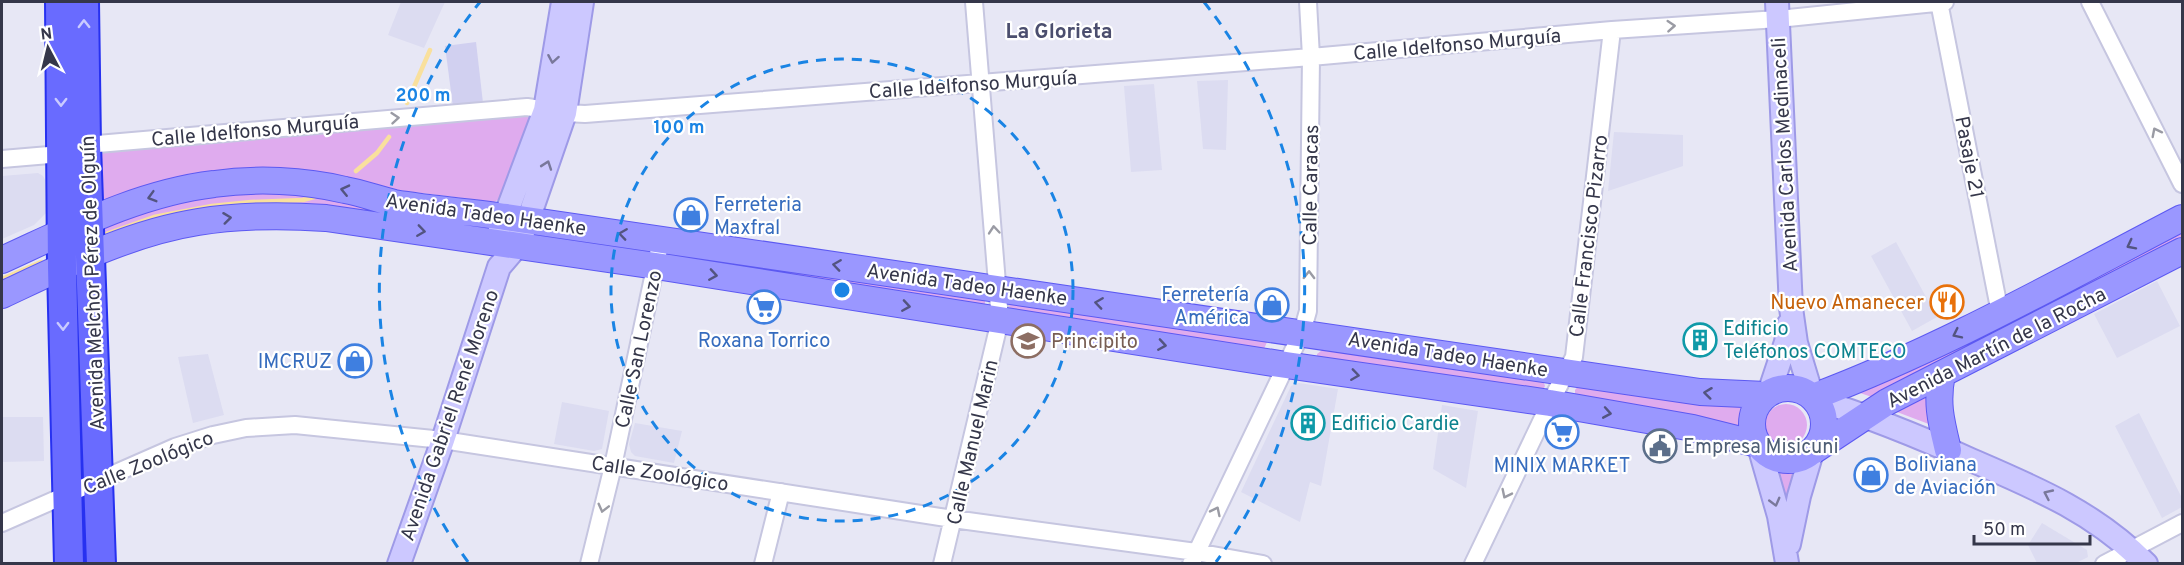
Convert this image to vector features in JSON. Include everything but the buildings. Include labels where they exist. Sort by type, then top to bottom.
[{"type":"highway","name":"Avenida Melchor Pérez de Olguín","points":[[60,2],[73,150],[89,220],[100,564]]},
{"type":"highway","name":"Avenida Melchor Pérez de Olguín","points":[[69,564],[62,233],[73,150],[84,2]]},
{"type":"main road","name":"Avenida Gabriel René Moreno","points":[[555,111],[563,2]]},
{"type":"main road","name":"Avenida Gabriel René Moreno","points":[[399,564],[443,440],[503,251],[517,219],[555,111],[582,2]]},
{"type":"main road","name":"Avenida Carlos Medinaceli","points":[[1778,10],[1791,308],[1796,343],[1813,397]]},
{"type":"main road","name":"Avenida Tadeo Haenke","points":[[2,260],[89,220],[137,202],[184,189],[215,183],[300,183],[344,189],[397,203],[999,288],[1710,393],[1768,394]]},
{"type":"main road","name":"Avenida Tadeo Haenke","points":[[2,295],[62,267],[159,231],[197,222],[273,215],[326,218],[503,251],[656,266],[1286,365],[1550,403],[1693,428],[1758,445]]},
{"type":"main road","name":"Avenida Martín de la Rocha","points":[[1813,397],[1875,373],[2000,313],[2182,218]]},
{"type":"main road","name":"Avenida Martín de la Rocha","points":[[1813,452],[1887,402],[2182,251]]},
{"type":"main road","name":"Avenida Carlos Medinaceli","points":[[1768,394],[1786,342],[1791,308]]},
{"type":"main road","points":[[1942,374],[1938,409],[1948,450]]},
{"type":"main road","points":[[1787,563],[1779,516],[1752,431],[1752,418],[1757,405],[1768,394],[1780,389],[1791,388],[1802,390],[1813,397],[1866,415],[2059,499],[2090,518],[2139,556]]},
{"type":"main road","points":[[1758,445],[1778,460],[1790,461],[1813,452],[1821,442],[1825,419],[1813,397]]},
{"type":"main road","points":[[1787,563],[1794,519],[1813,452]]},
{"type":"street","name":"Calle Manuel Marin","points":[[942,564],[1000,321],[974,2]]},
{"type":"street","name":"Calle Caracas","points":[[1194,558],[1302,332],[1308,311],[1311,57],[1308,2]]},
{"type":"street","name":"Pasaje 21","points":[[1939,2],[2000,313]]},
{"type":"street","name":"Calle Idelfonso Murguía","points":[[2,159],[73,150],[526,107],[585,114],[1311,57],[1612,30],[1778,10],[1945,2]]},
{"type":"street","points":[[2090,2],[2182,184]]},
{"type":"street","name":"Calle Francisco Pizarro","points":[[1473,564],[1574,357],[1612,30]]},
{"type":"street","name":"Calle San Lorenzo","points":[[589,564],[613,466],[661,240]]},
{"type":"street","name":"Calle Zoológico","points":[[2,523],[175,447],[246,428],[294,425],[443,440],[1194,558],[1263,564]]},
{"type":"street","points":[[763,564],[781,492]]},
{"type":"street","points":[[2104,564],[2139,556],[2182,524]]},
{"type":"shaded area","points":[[401,2],[445,2],[424,48],[388,35]]},
{"type":"shaded area","points":[[476,42],[483,103],[453,107],[445,46]]},
{"type":"shaded area","points":[[1228,80],[1226,150],[1203,149],[1197,81]]},
{"type":"shaded area","points":[[1154,84],[1162,170],[1131,172],[1124,86]]},
{"type":"shaded area","points":[[528,115],[531,119],[502,198],[494,202],[389,189],[350,179],[110,199],[104,199],[99,195],[97,153],[102,151]]},
{"type":"shaded area","points":[[1614,132],[1683,135],[1683,166],[1608,191]]},
{"type":"shaded area","points":[[38,173],[46,181],[47,212],[34,225],[2,239],[2,176]]},
{"type":"shaded area","points":[[236,193],[310,195],[492,227],[491,231],[374,215],[96,243],[97,229],[186,200]]},
{"type":"shaded area","points":[[2182,228],[2182,238],[1872,397],[1857,392]]},
{"type":"shaded area","points":[[1896,242],[1937,317],[1912,331],[1871,256]]},
{"type":"shaded area","points":[[676,252],[981,298],[985,300],[985,304],[982,306],[675,259]]},
{"type":"shaded area","points":[[2157,281],[2180,326],[2117,358],[2094,314]]},
{"type":"shaded area","points":[[1011,301],[1267,337],[1267,342],[1264,349],[1010,310]]},
{"type":"shaded area","points":[[1326,347],[1543,380],[1545,386],[1543,390],[1317,358],[1317,354]]},
{"type":"shaded area","points":[[208,354],[224,415],[193,423],[178,357]]},
{"type":"shaded area","name":"Edificio Cardie","points":[[1299,383],[1338,389],[1321,486],[1310,482],[1300,522],[1241,492],[1291,386]]},
{"type":"shaded area","points":[[1579,385],[1741,405],[1739,429],[1575,395],[1575,390]]},
{"type":"shaded area","points":[[1933,392],[1934,426],[1897,412],[1898,410]]},
{"type":"shaded area","points":[[562,402],[609,411],[602,449],[594,451],[554,444]]},
{"type":"shaded area","points":[[1786,404],[1794,405],[1801,410],[1806,417],[1806,433],[1801,440],[1794,445],[1786,446],[1778,445],[1771,440],[1766,433],[1765,425],[1766,417],[1771,410],[1778,405]]},
{"type":"shaded area","points":[[1442,405],[1478,411],[1466,488],[1433,469]]},
{"type":"shaded area","points":[[2139,413],[2182,498],[2182,507],[2162,518],[2115,426]]},
{"type":"shaded area","points":[[2,417],[43,417],[44,461],[2,462]]},
{"type":"shaded area","points":[[635,423],[682,431],[674,463],[635,456],[631,452],[629,444]]},
{"type":"shaded area","points":[[1771,470],[1800,470],[1789,515]]},
{"type":"shaded area","points":[[2042,523],[2087,550],[2088,557],[2076,563],[2037,563],[2028,545]]},
{"type":"waterway","points":[[407,103],[430,50]]},
{"type":"waterway","points":[[356,171],[377,153],[389,137]]},
{"type":"waterway","points":[[106,234],[154,217],[212,206],[303,200],[314,197]]},
{"type":"waterway","points":[[2,279],[41,262]]},
{"type":"place","name":"Ferreteria Maxfral","points":[[691,215]]},
{"type":"place","name":"Nuevo Amanecer","points":[[1947,302]]},
{"type":"place","name":"Ferretería América","points":[[1272,305]]},
{"type":"place","name":"Roxana Torrico","points":[[764,307]]},
{"type":"place","name":"Edificio Teléfonos COMTECO","points":[[1700,340]]},
{"type":"place","name":"Principito","points":[[1028,341]]},
{"type":"place","name":"IMCRUZ","points":[[355,361]]},
{"type":"place","name":"Edificio Cardie","points":[[1308,423]]},
{"type":"place","name":"MINIX MARKET","points":[[1562,432]]},
{"type":"place","name":"Empresa Misicuni","points":[[1660,446]]},
{"type":"place","name":"Boliviana de Aviación","points":[[1871,475]]},
{"type":"district","name":"La Glorieta","points":[[1059,31]]}]
